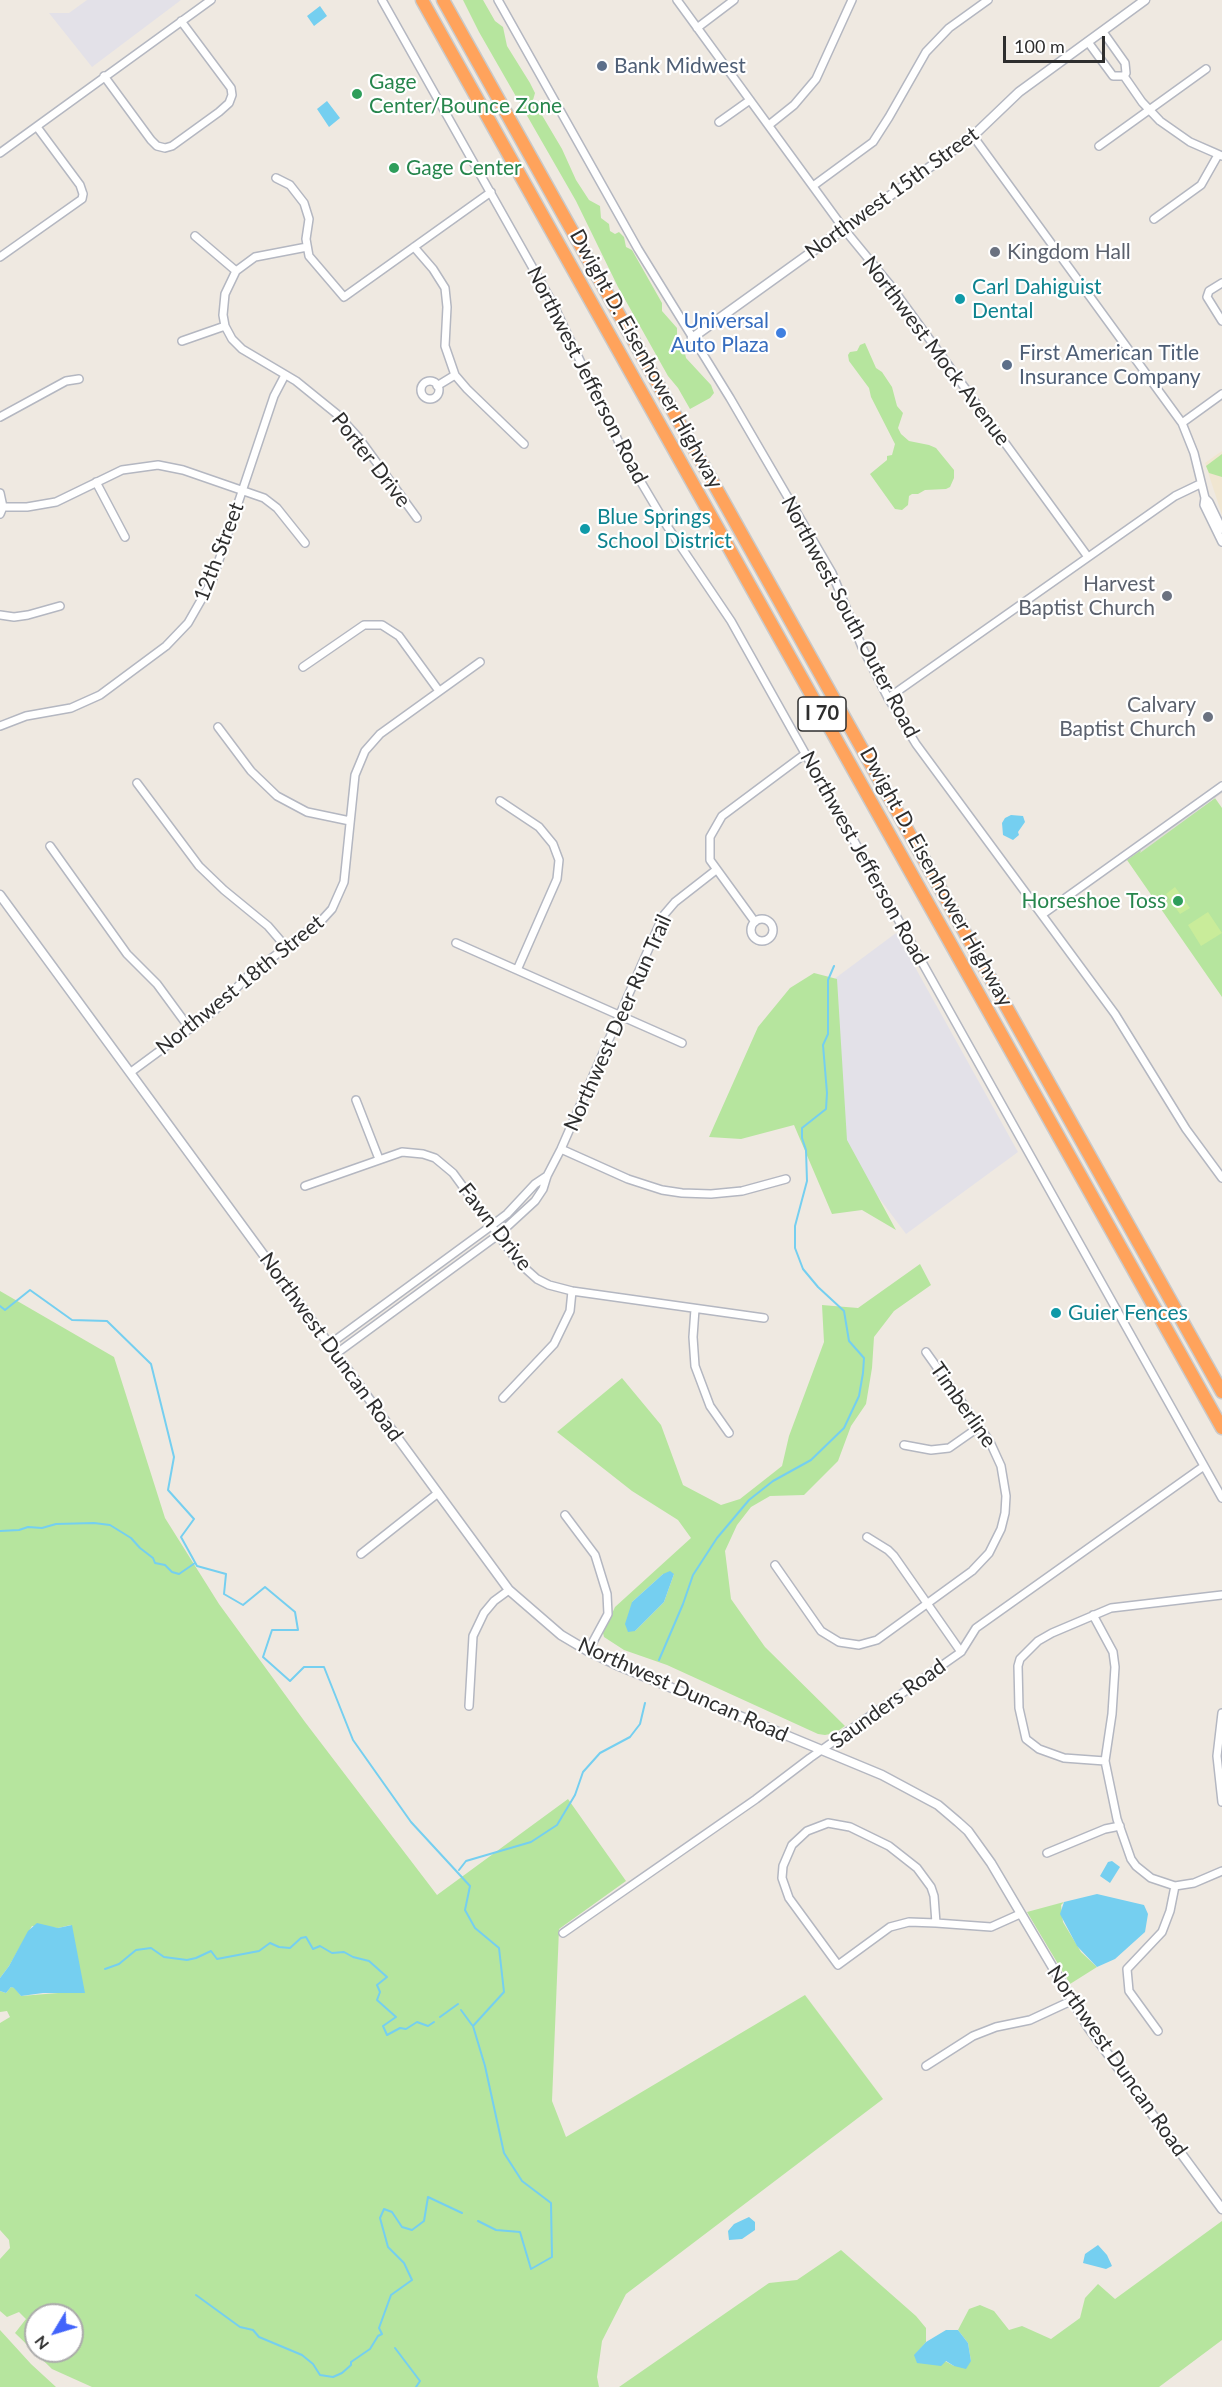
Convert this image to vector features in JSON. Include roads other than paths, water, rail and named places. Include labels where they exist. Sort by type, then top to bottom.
[{"type":"highway","name":"Dwight D. Eisenhower Highway","points":[[422,0],[1222,1428]]},
{"type":"highway","name":"Dwight D. Eisenhower Highway","points":[[443,0],[1222,1392]]},
{"type":"street","points":[[0,153],[211,0]]},
{"type":"street","name":"Northwest Jefferson Road","points":[[382,0],[491,192],[576,349],[625,455],[667,526],[731,621],[1222,1498]]},
{"type":"street","name":"Northwest South Outer Road","points":[[498,0],[640,251],[730,398],[832,573],[862,646],[888,698],[916,744],[1115,1014],[1186,1129],[1222,1178]]},
{"type":"street","name":"Northwest Mock Avenue","points":[[676,0],[844,229],[890,285],[1088,557]]},
{"type":"street","points":[[697,28],[734,0]]},
{"type":"street","points":[[769,125],[794,105],[816,79],[852,0]]},
{"type":"street","points":[[813,186],[873,141],[926,52],[949,28],[988,0]]},
{"type":"street","name":"Northwest 15th Street","points":[[692,338],[973,136],[1019,92],[1146,0]]},
{"type":"street","points":[[104,76],[150,140],[157,146],[165,148],[172,146],[219,112],[229,103],[232,95],[231,88],[181,21]]},
{"type":"street","points":[[1103,32],[1125,63],[1124,76]]},
{"type":"street","points":[[1088,42],[1113,76],[1124,76]]},
{"type":"street","points":[[1099,146],[1206,69]]},
{"type":"street","points":[[1124,76],[1142,102],[1160,121],[1190,142],[1220,156],[1201,185],[1154,219]]},
{"type":"street","points":[[719,122],[750,100]]},
{"type":"street","points":[[0,257],[86,194],[37,127]]},
{"type":"street","points":[[973,136],[1182,423],[1194,453],[1205,498],[1222,529]]},
{"type":"street","points":[[276,178],[290,185],[304,203],[309,219],[307,247],[314,264],[344,297],[491,192]]},
{"type":"street","points":[[195,236],[236,271]]},
{"type":"street","points":[[182,341],[225,326],[223,315],[225,294],[236,271],[255,257],[307,247]]},
{"type":"street","points":[[414,247],[434,268],[445,288],[447,307],[445,346],[447,358],[455,375],[524,444]]},
{"type":"street","points":[[1222,283],[1209,291],[1207,297],[1222,321]]},
{"type":"street","name":"Porter Drive","points":[[225,326],[232,339],[242,349],[314,395],[348,426],[417,519]]},
{"type":"street","name":"12th Street","points":[[0,726],[26,716],[71,708],[100,695],[166,646],[188,623],[207,593],[274,396],[285,375]]},
{"type":"street","points":[[437,386],[455,375]]},
{"type":"street","points":[[0,417],[66,381],[79,379]]},
{"type":"street","points":[[1182,423],[1222,394]]},
{"type":"street","points":[[0,493],[1,511],[56,502],[132,467],[158,465],[243,489],[264,498],[277,508],[305,543]]},
{"type":"street","points":[[96,482],[125,537]]},
{"type":"street","points":[[888,698],[1175,496],[1200,484]]},
{"type":"street","points":[[1205,498],[1204,505],[1222,542]]},
{"type":"street","points":[[0,615],[28,615],[60,606]]},
{"type":"street","points":[[303,667],[357,628],[364,625],[382,625],[399,636],[439,692]]},
{"type":"street","name":"Northwest 18th Street","points":[[131,1072],[214,1010],[248,976],[321,921],[332,909],[344,882],[355,775],[365,751],[380,734],[480,662]]},
{"type":"street","points":[[218,727],[251,771],[277,796],[308,812],[350,821]]},
{"type":"street","points":[[755,922],[710,860],[708,847],[714,827],[722,816],[806,754]]},
{"type":"street","points":[[137,783],[199,866],[268,926],[286,947]]},
{"type":"street","points":[[1043,914],[1222,786]]},
{"type":"street","points":[[500,801],[539,827],[553,844],[559,860],[556,879],[517,970]]},
{"type":"street","points":[[50,846],[127,954],[157,984],[190,1029]]},
{"type":"street","name":"Northwest Deer Run Trail","points":[[337,1353],[498,1235],[535,1201],[561,1149],[663,916],[675,902],[716,870]]},
{"type":"street","name":"Northwest Duncan Road","points":[[0,895],[509,1590],[561,1635],[588,1651],[619,1666],[824,1749],[909,1788],[938,1805],[958,1822],[980,1847],[1071,2001],[1131,2087],[1222,2209]]},
{"type":"street","points":[[456,943],[682,1043]]},
{"type":"street","points":[[356,1100],[380,1159]]},
{"type":"street","points":[[561,1149],[628,1179],[662,1190],[682,1193],[711,1194],[742,1191],[786,1179]]},
{"type":"street","name":"Fawn Drive","points":[[305,1186],[402,1152],[423,1154],[435,1158],[453,1173],[525,1270],[549,1285],[572,1291],[764,1318]]},
{"type":"street","name":"Northwest Deer Run Trail","points":[[330,1344],[507,1214],[535,1184],[547,1176]]},
{"type":"street","points":[[414,1283],[420,1292]]},
{"type":"street","points":[[503,1398],[554,1344],[570,1311],[572,1291]]},
{"type":"street","points":[[695,1309],[693,1337],[695,1366],[710,1406],[729,1432]]},
{"type":"street","name":"Timberline","points":[[775,1565],[821,1631],[830,1638],[848,1645],[868,1644],[927,1604],[981,1563],[989,1553],[1000,1529],[1006,1496],[1005,1481],[998,1456],[926,1352]]},
{"type":"street","points":[[904,1445],[931,1450],[949,1448],[979,1427]]},
{"type":"street","name":"Saunders Road","points":[[563,1933],[961,1652],[976,1628],[1204,1466]]},
{"type":"street","points":[[361,1554],[438,1493]]},
{"type":"street","points":[[566,1515],[595,1555],[607,1594],[608,1614],[588,1651]]},
{"type":"street","points":[[867,1537],[894,1556],[961,1652]]},
{"type":"street","points":[[469,1706],[473,1636],[484,1613],[494,1601],[509,1590]]},
{"type":"street","points":[[1105,1761],[1064,1758],[1039,1749],[1026,1739],[1019,1708],[1018,1666],[1020,1659],[1038,1641],[1111,1608],[1222,1594]]},
{"type":"street","points":[[1093,1615],[1113,1652],[1115,1667],[1112,1713],[1105,1761],[1128,1852],[1136,1866],[1151,1878],[1175,1886],[1194,1883],[1222,1871]]},
{"type":"street","points":[[1222,1713],[1217,1756],[1222,1802]]},
{"type":"street","points":[[936,1923],[934,1896],[917,1868],[889,1846],[850,1827],[828,1824],[818,1826],[799,1837],[786,1856],[783,1866],[784,1889],[838,1965],[890,1927],[909,1922],[991,1927],[1020,1914]]},
{"type":"street","points":[[1047,1853],[1105,1829],[1120,1826]]},
{"type":"street","points":[[1158,2031],[1129,1991],[1127,1969],[1162,1932],[1170,1911],[1175,1886]]},
{"type":"street","points":[[926,2066],[973,2036],[996,2027],[1030,2020],[1071,2001]]},
{"type":"water","points":[[320,6],[327,16],[314,26],[307,16]]},
{"type":"water","points":[[327,101],[340,118],[329,127],[317,109]]},
{"type":"water","points":[[1011,815],[1023,816],[1025,822],[1018,832],[1019,835],[1013,840],[1003,835],[1002,823]]},
{"type":"water","points":[[670,1571],[674,1574],[664,1602],[635,1631],[628,1632],[625,1624],[632,1602],[663,1574]]},
{"type":"water","points":[[1112,1861],[1120,1867],[1110,1883],[1100,1876],[1108,1862]]},
{"type":"water","points":[[1097,1894],[1144,1905],[1148,1914],[1145,1932],[1115,1959],[1097,1967],[1077,1946],[1060,1914],[1064,1902]]},
{"type":"water","points":[[37,1923],[58,1928],[72,1925],[85,1993],[43,1993],[21,1996],[11,1987],[6,1993],[0,1991],[0,1978],[28,1931]]},
{"type":"water","points":[[749,2217],[755,2222],[755,2230],[742,2239],[729,2240],[728,2231],[734,2224]]},
{"type":"water","points":[[1098,2245],[1107,2255],[1112,2266],[1106,2269],[1083,2263],[1085,2254]]},
{"type":"water","points":[[946,2330],[958,2330],[968,2343],[971,2361],[966,2369],[946,2361],[941,2366],[917,2363],[914,2355],[926,2342]]},
{"type":"waterway","points":[[659,1660],[693,1575],[717,1538],[749,1500],[773,1481],[811,1460],[844,1428],[859,1396],[864,1358],[849,1341],[844,1311],[818,1287],[803,1269],[795,1248],[795,1226],[807,1181],[806,1150],[802,1128],[826,1109],[823,1045],[828,1034],[828,980],[834,966]]},
{"type":"waterway","points":[[0,1306],[5,1310],[30,1290],[72,1320],[107,1321],[151,1364],[174,1457],[168,1490],[194,1519],[181,1537],[197,1566],[226,1574],[224,1594],[243,1605],[265,1587],[295,1612],[298,1630],[272,1630],[263,1657],[290,1681],[304,1667],[324,1667],[353,1740],[411,1822],[470,1886],[465,1910],[475,1928],[499,1948],[504,1992],[473,2026],[485,2066],[504,2153],[522,2181],[551,2203],[552,2257],[531,2269],[520,2232],[496,2230],[478,2221]]},
{"type":"waterway","points":[[0,1531],[28,1527],[42,1528],[56,1524],[110,1525],[131,1538],[153,1558],[155,1563],[165,1565],[172,1572],[179,1574],[195,1563]]},
{"type":"waterway","points":[[459,1870],[466,1861],[531,1842],[557,1825],[575,1795],[583,1772],[600,1753],[630,1737],[640,1724],[645,1703]]},
{"type":"waterway","points":[[105,1969],[119,1964],[136,1950],[151,1948],[164,1957],[187,1960],[211,1951],[217,1959],[259,1951],[270,1943],[290,1948],[301,1938],[306,1937],[313,1949],[320,1946],[332,1953],[344,1952],[369,1961],[387,1977],[377,1985],[380,1992],[377,2000],[396,2017],[383,2026],[387,2035],[400,2028],[406,2029],[417,2022],[428,2026],[434,2022]]},
{"type":"waterway","points":[[440,2017],[458,2004]]},
{"type":"waterway","points":[[461,2010],[472,2025]]},
{"type":"waterway","points":[[382,2334],[379,2328],[391,2295],[412,2280],[404,2263],[388,2247],[380,2218],[384,2209],[392,2212],[402,2227],[412,2230],[424,2221],[428,2197],[462,2213]]},
{"type":"waterway","points":[[196,2295],[240,2327],[253,2330],[259,2337],[302,2355],[313,2364],[320,2375],[333,2377],[342,2373],[351,2365],[351,2362],[370,2349],[378,2336],[382,2334]]},
{"type":"waterway","points":[[395,2348],[420,2381],[416,2387]]},
{"type":"place","name":"Bank Midwest","points":[[602,66]]},
{"type":"place","name":"Gage Center/Bounce Zone","points":[[357,94]]},
{"type":"place","name":"Gage Center","points":[[394,168]]},
{"type":"place","name":"Kingdom Hall","points":[[995,252]]},
{"type":"place","name":"Carl Dahiguist Dental","points":[[960,299]]},
{"type":"place","name":"Universal Auto Plaza","points":[[781,333]]},
{"type":"place","name":"First American Title Insurance Company","points":[[1007,365]]},
{"type":"place","name":"Blue Springs School District","points":[[585,529]]},
{"type":"place","name":"Harvest Baptist Church","points":[[1167,596]]},
{"type":"place","name":"Calvary Baptist Church","points":[[1208,717]]},
{"type":"place","name":"Horseshoe Toss","points":[[1178,901]]},
{"type":"place","name":"Guier Fences","points":[[1056,1313]]}]
